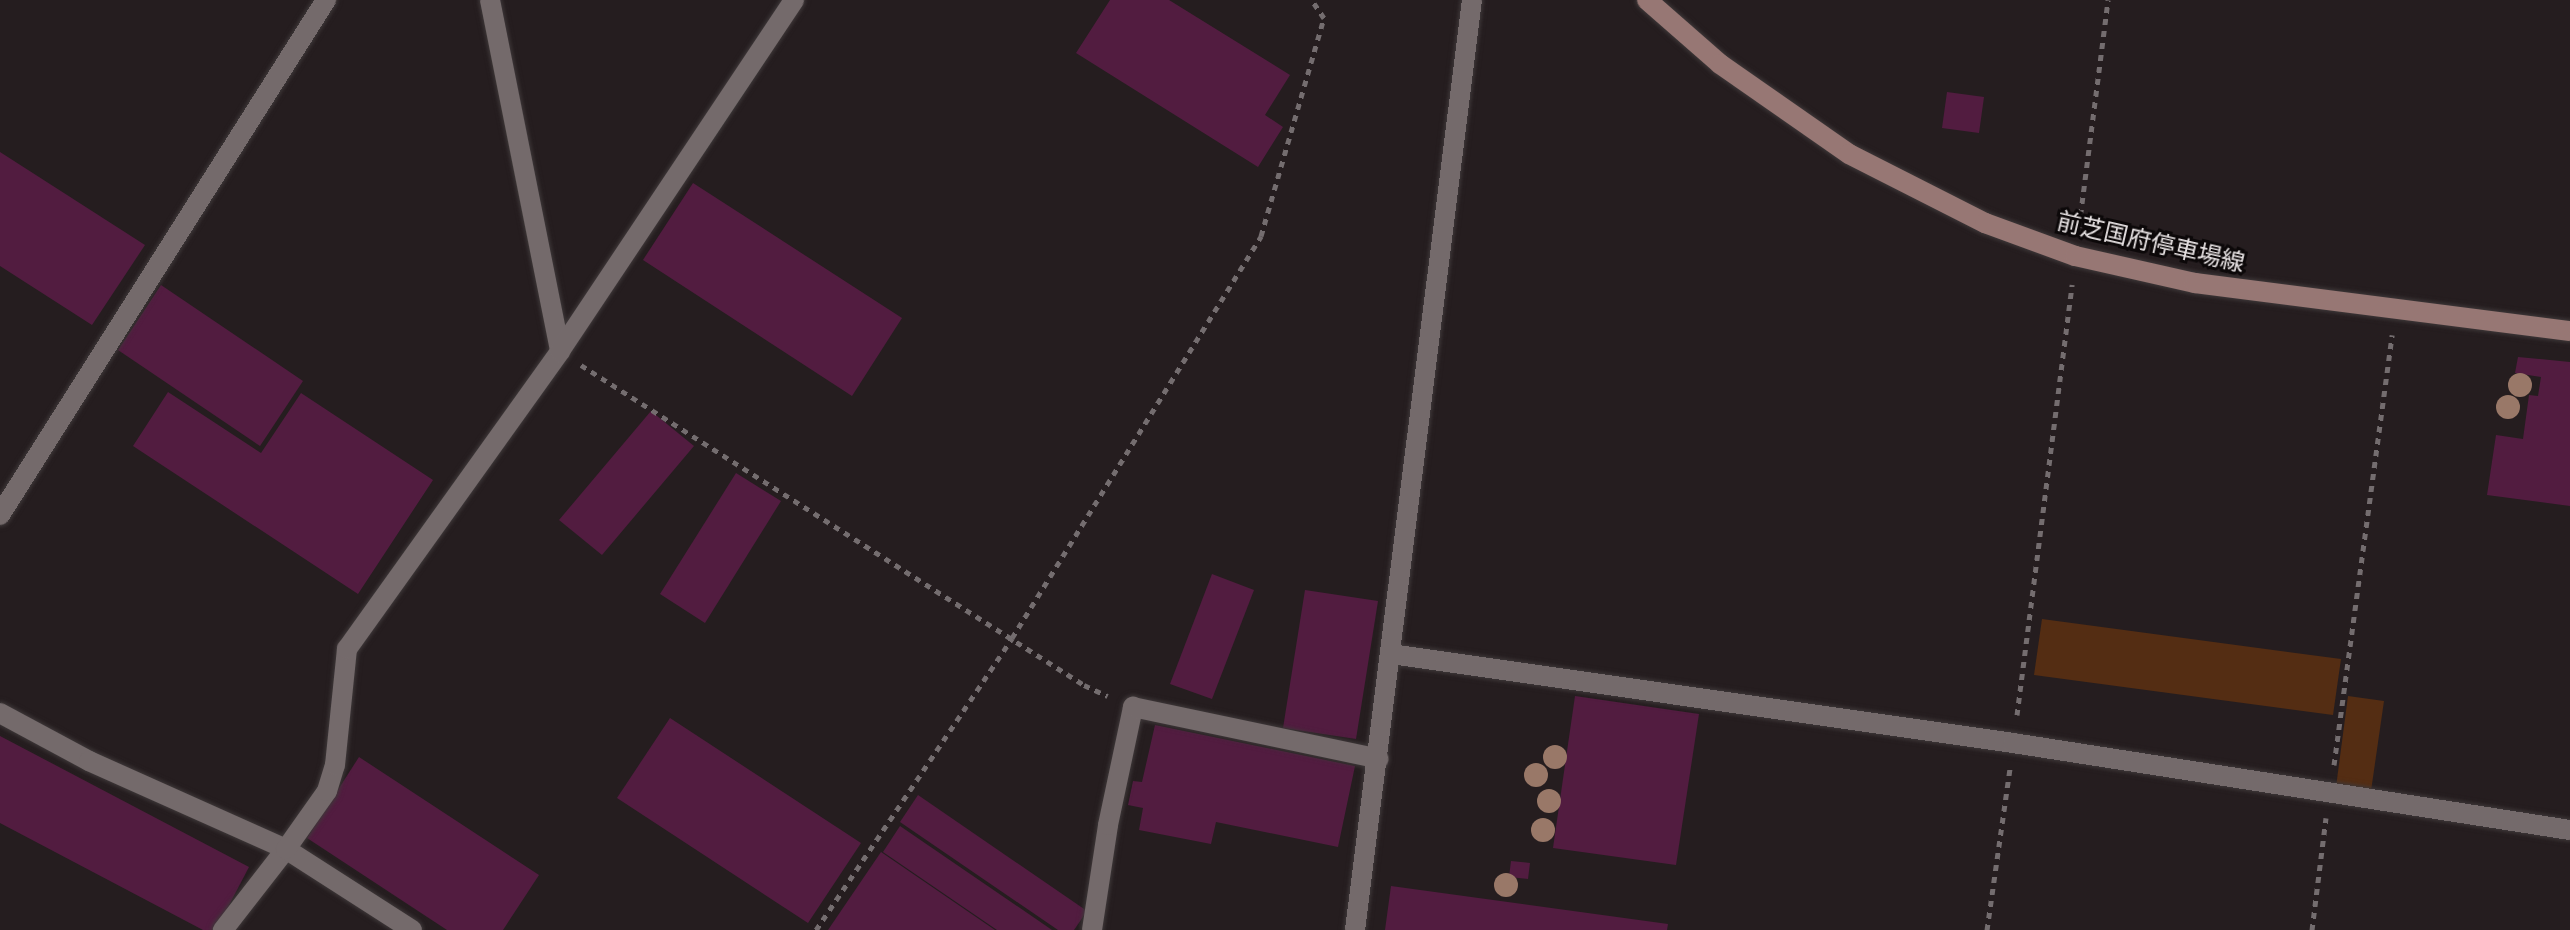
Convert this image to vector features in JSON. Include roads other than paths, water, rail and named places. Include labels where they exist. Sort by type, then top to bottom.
[{"type":"main road","name":"前芝国府停車場線","points":[[1647,0],[1720,64],[1849,154],[1985,223],[2075,256],[2195,283],[2570,331]]},
{"type":"street","points":[[0,515],[326,0]]},
{"type":"street","points":[[490,0],[560,351]]},
{"type":"street","points":[[223,930],[327,791],[335,765],[347,649],[369,613],[560,351],[794,0]]},
{"type":"street","points":[[1355,930],[1379,759],[1472,0]]},
{"type":"street","points":[[1391,654],[2013,743],[2570,830]]},
{"type":"street","points":[[1092,930],[1108,825],[1133,707],[1379,759]]},
{"type":"street","points":[[0,713],[89,761],[286,849],[412,930]]}]
